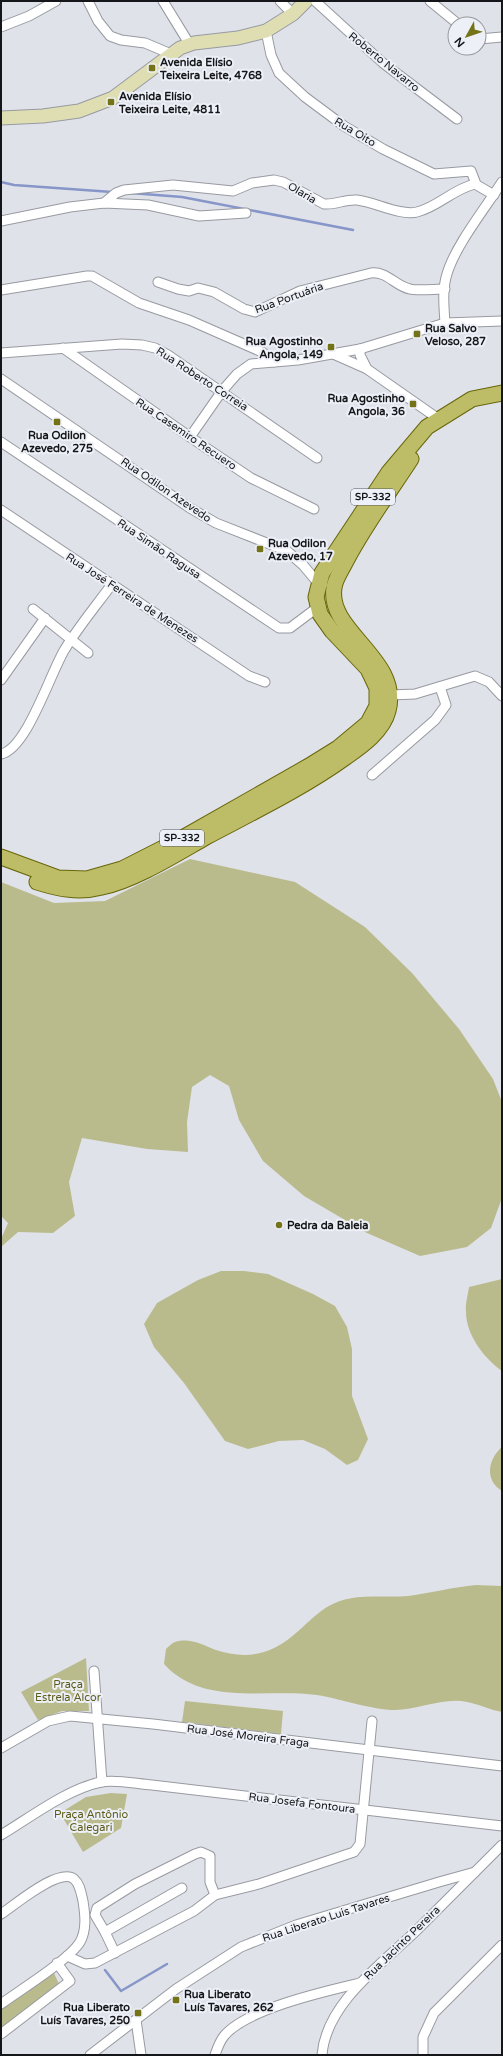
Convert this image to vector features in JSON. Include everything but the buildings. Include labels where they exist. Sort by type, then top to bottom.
[{"type":"main road","points":[[1,118],[43,116],[79,111],[113,98],[171,54],[190,45],[238,38],[266,31],[292,14],[306,1]]},
{"type":"main road","name":"SP-332","points":[[1,857],[58,878],[78,880],[99,877],[122,869],[166,847],[338,748],[368,723],[373,716],[378,698],[377,688],[368,669],[332,631],[320,614],[316,597],[318,583],[326,565],[389,472],[427,427],[472,399],[502,393]]},
{"type":"main road","name":"SP-332","points":[[1,868],[58,889],[80,891],[103,887],[123,880],[285,794],[347,757],[373,735],[383,722],[388,712],[390,695],[388,683],[382,671],[354,635],[336,606],[334,589],[338,577],[364,530],[413,456],[440,420]]},
{"type":"main road","points":[[318,607],[327,607],[332,610],[354,635]]},
{"type":"street","points":[[1,26],[18,20],[54,1]]},
{"type":"street","points":[[88,1],[98,21],[110,36],[121,40],[146,42],[171,54]]},
{"type":"street","points":[[163,1],[190,45]]},
{"type":"street","points":[[280,1],[292,14]]},
{"type":"street","name":"Roberto Navarro","points":[[315,1],[368,50],[457,119]]},
{"type":"street","points":[[430,1],[448,16]]},
{"type":"street","name":"Rua Oito","points":[[266,31],[271,55],[279,73],[326,114],[357,134],[434,174],[471,171],[476,184]]},
{"type":"street","points":[[487,39],[502,37]]},
{"type":"street","name":"Olaria","points":[[104,203],[116,193],[124,190],[174,185],[233,191],[252,183],[274,180],[288,184],[324,204],[330,205],[346,200],[359,200],[412,213],[430,207],[458,190],[476,184]]},
{"type":"street","points":[[445,323],[444,289],[447,272],[456,253],[502,182]]},
{"type":"street","points":[[476,184],[494,195]]},
{"type":"street","points":[[1,221],[70,207],[104,203],[148,205],[199,216],[246,213]]},
{"type":"street","name":"Rua Portuária","points":[[158,282],[178,290],[198,288],[214,292],[244,309],[253,312],[261,310],[300,291],[371,273],[382,273],[400,285],[413,290],[444,289]]},
{"type":"street","points":[[1,290],[92,276],[139,303],[188,320],[262,352],[274,362]]},
{"type":"street","points":[[190,437],[222,391],[237,374],[251,364],[331,354],[360,348],[445,323],[502,321]]},
{"type":"street","name":"Rua Roberto Correia","points":[[1,354],[122,344],[142,345],[155,348],[222,391],[316,458]]},
{"type":"street","name":"Rua Casemiro Recuero","points":[[63,348],[251,478],[314,509]]},
{"type":"street","points":[[360,348],[360,356],[367,369]]},
{"type":"street","points":[[331,354],[367,369],[440,420]]},
{"type":"street","name":"Rua Odilon Azevedo","points":[[1,379],[190,508],[216,523],[287,551],[303,565],[318,583],[334,589]]},
{"type":"street","name":"Rua Simão Ragusa","points":[[1,442],[279,628],[290,628],[318,607]]},
{"type":"street","name":"Rua José Ferreira de Menezes","points":[[1,510],[250,676],[265,682]]},
{"type":"street","points":[[1,754],[11,750],[34,717],[55,667],[71,639],[112,584]]},
{"type":"street","points":[[32,609],[88,653]]},
{"type":"street","points":[[1,680],[45,618]]},
{"type":"street","points":[[390,695],[414,694],[475,676],[489,682],[502,696]]},
{"type":"street","points":[[372,775],[435,720],[446,706],[440,687]]},
{"type":"street","points":[[1,1834],[69,1794],[102,1782],[96,1719],[94,1671]]},
{"type":"street","name":"Rua José Moreira Fraga","points":[[1,1748],[48,1721],[70,1716],[502,1766]]},
{"type":"street","points":[[67,1956],[85,1964],[90,1964],[115,1953],[194,1911],[215,1895],[259,1884],[350,1854],[360,1844],[362,1810],[372,1722]]},
{"type":"street","name":"Rua Josefa Fontoura","points":[[102,1782],[152,1785],[502,1826]]},
{"type":"street","name":"Rua Jacinto Pereira","points":[[322,2055],[327,2032],[334,2018],[360,1983],[502,1845]]},
{"type":"street","points":[[115,1953],[95,1915],[97,1908],[135,1884],[201,1852],[210,1856],[210,1882],[215,1895]]},
{"type":"street","name":"Rua Liberato Luis Tavares","points":[[90,2055],[197,1974],[241,1947],[296,1925],[475,1872]]},
{"type":"street","points":[[1,1914],[57,1877],[68,1876],[73,1878],[79,1886],[85,1929],[80,1943],[67,1956],[1,2004]]},
{"type":"street","points":[[105,1932],[182,1888]]},
{"type":"street","points":[[423,2055],[423,2037],[434,2013],[502,1945]]},
{"type":"street","points":[[1,2034],[70,1981],[57,1963]]},
{"type":"street","points":[[215,2055],[224,2036],[245,2020],[315,1995],[360,1983]]},
{"type":"street","points":[[136,2020],[141,2055]]},
{"type":"green space","points":[[190,859],[295,882],[365,927],[412,973],[459,1029],[493,1079],[502,1102],[502,1198],[491,1228],[467,1247],[420,1256],[367,1233],[304,1196],[263,1161],[239,1120],[229,1086],[210,1075],[192,1087],[187,1122],[188,1152],[147,1149],[82,1138],[69,1182],[75,1216],[53,1233],[18,1232],[1,1247],[1,1239],[8,1223],[1,1216],[1,882],[54,903],[105,901]]},
{"type":"green space","points":[[221,1271],[244,1271],[268,1274],[313,1294],[335,1306],[347,1327],[352,1349],[352,1396],[368,1439],[358,1460],[347,1465],[325,1449],[303,1440],[279,1441],[248,1449],[225,1441],[184,1383],[154,1347],[144,1324],[157,1303],[198,1280]]},
{"type":"green space","points":[[502,1279],[502,1371],[489,1360],[477,1345],[469,1329],[466,1303],[469,1287]]},
{"type":"green space","points":[[502,1447],[502,1491],[492,1481],[490,1469],[494,1457]]},
{"type":"green space","points":[[476,1585],[502,1586],[502,1712],[471,1703],[458,1701],[440,1702],[413,1708],[386,1710],[317,1695],[297,1693],[236,1693],[216,1691],[197,1686],[180,1677],[164,1664],[166,1649],[175,1642],[186,1640],[228,1653],[246,1655],[258,1654],[285,1642],[317,1614],[343,1600],[361,1597],[408,1596]]},
{"type":"green space","name":"Praça Estrela Alcor","points":[[86,1658],[89,1711],[62,1711],[38,1720],[21,1692]]},
{"type":"green space","points":[[185,1701],[283,1711],[281,1734],[182,1722]]},
{"type":"green space","name":"Praça Antônio Calegari","points":[[111,1793],[127,1794],[121,1828],[83,1852],[60,1813],[86,1797]]},
{"type":"green space","points":[[53,1971],[59,1984],[1,2028],[1,2009]]},
{"type":"waterway","points":[[1,182],[14,185],[112,192]]},
{"type":"waterway","points":[[131,193],[182,197],[353,230]]},
{"type":"waterway","points":[[105,1970],[121,1991],[167,1964]]},
{"type":"place","name":"Avenida Elísio Teixeira Leite, 4768","points":[[152,68]]},
{"type":"place","name":"Avenida Elísio Teixeira Leite, 4811","points":[[111,102]]},
{"type":"place","name":"Rua Salvo Veloso, 287","points":[[417,334]]},
{"type":"place","name":"Rua Agostinho Angola, 149","points":[[331,347]]},
{"type":"place","name":"Rua Agostinho Angola, 36","points":[[413,404]]},
{"type":"place","name":"Rua Odilon Azevedo, 275","points":[[57,422]]},
{"type":"place","name":"Rua Odilon Azevedo, 17","points":[[260,549]]},
{"type":"place","name":"Pedra da Baleia","points":[[279,1225]]},
{"type":"place","name":"Rua Liberato Luís Tavares, 262","points":[[176,2000]]},
{"type":"place","name":"Rua Liberato Luís Tavares, 250","points":[[138,2013]]}]
